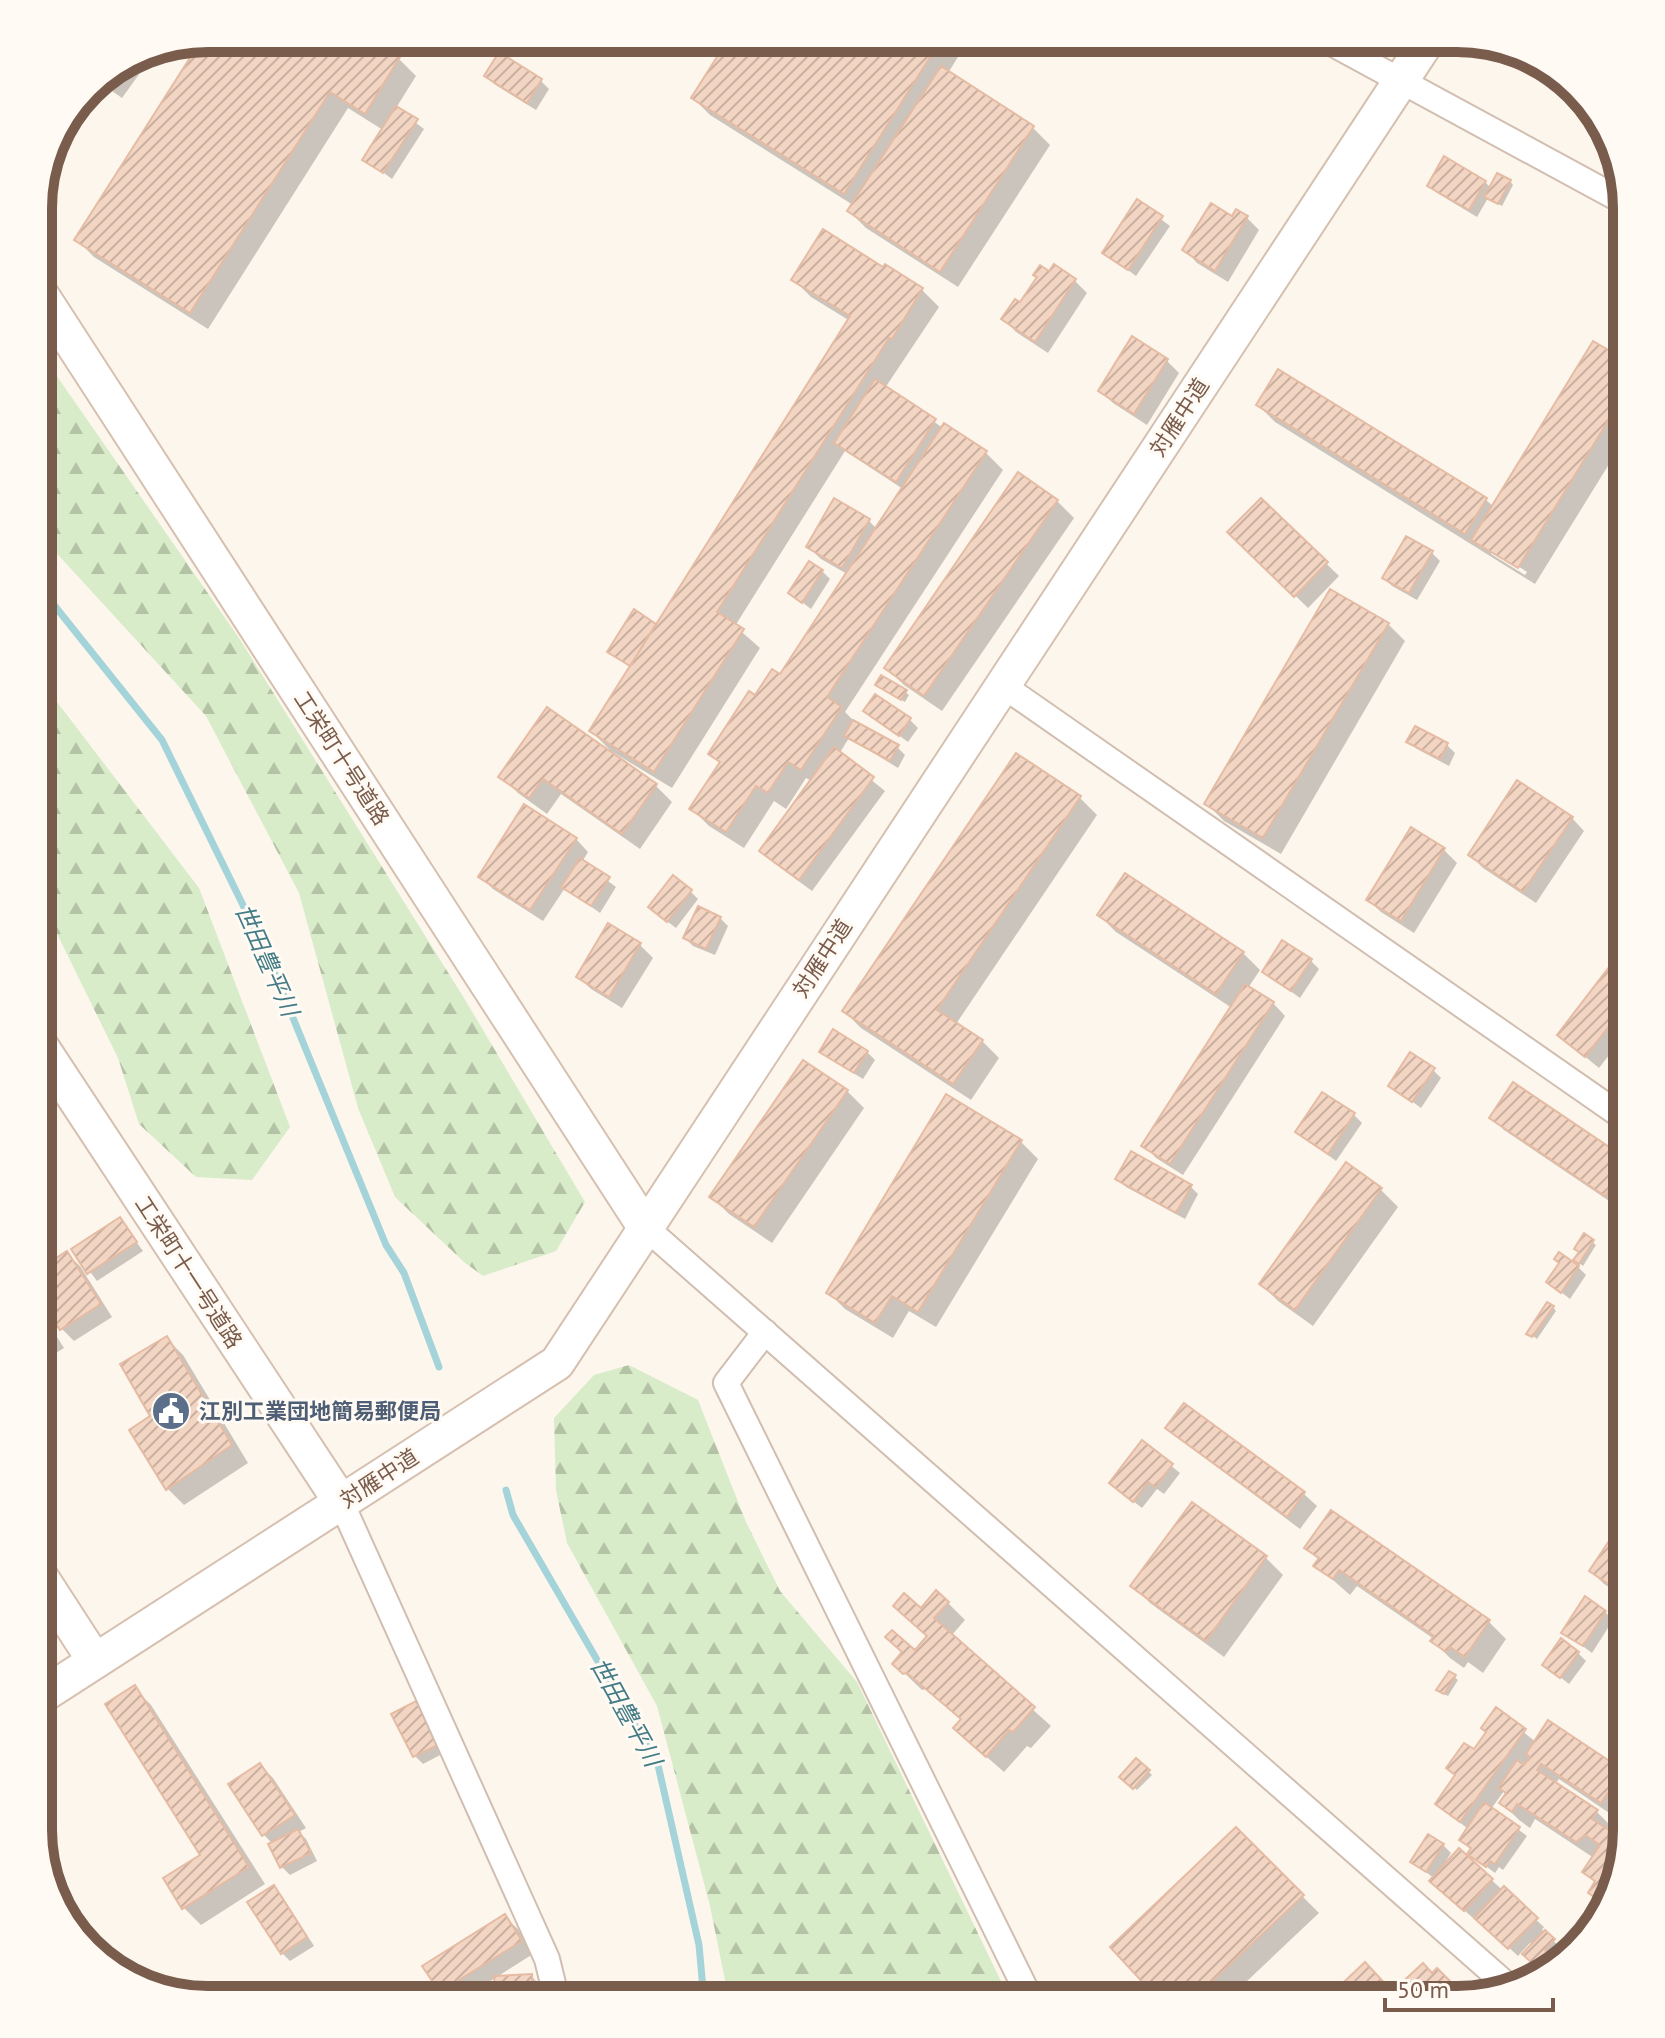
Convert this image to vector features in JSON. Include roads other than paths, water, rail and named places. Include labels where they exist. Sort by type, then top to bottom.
[{"type":"street","points":[[1348,52],[1612,196]]},
{"type":"street","name":"対雁中道","points":[[52,1689],[557,1363],[1420,52]]},
{"type":"street","name":"工栄町十号道路","points":[[52,312],[645,1227]]},
{"type":"street","points":[[1002,685],[1613,1110]]},
{"type":"street","name":"工栄町十一号道路","points":[[52,1063],[341,1502]]},
{"type":"street","points":[[645,1227],[1501,1980]]},
{"type":"street","points":[[765,1332],[726,1383],[1024,1986]]},
{"type":"street","points":[[341,1502],[547,1959],[554,1986]]},
{"type":"street","points":[[52,1595],[95,1661]]},
{"type":"waterway","name":"世田豊平川","points":[[52,602],[162,740],[266,952],[386,1245],[404,1273],[439,1367]]},
{"type":"waterway","name":"世田豊平川","points":[[506,1490],[513,1515],[658,1765],[699,1945],[703,1986]]},
{"type":"place","name":"江別工業団地簡易郵便局","points":[[171,1411]]}]
